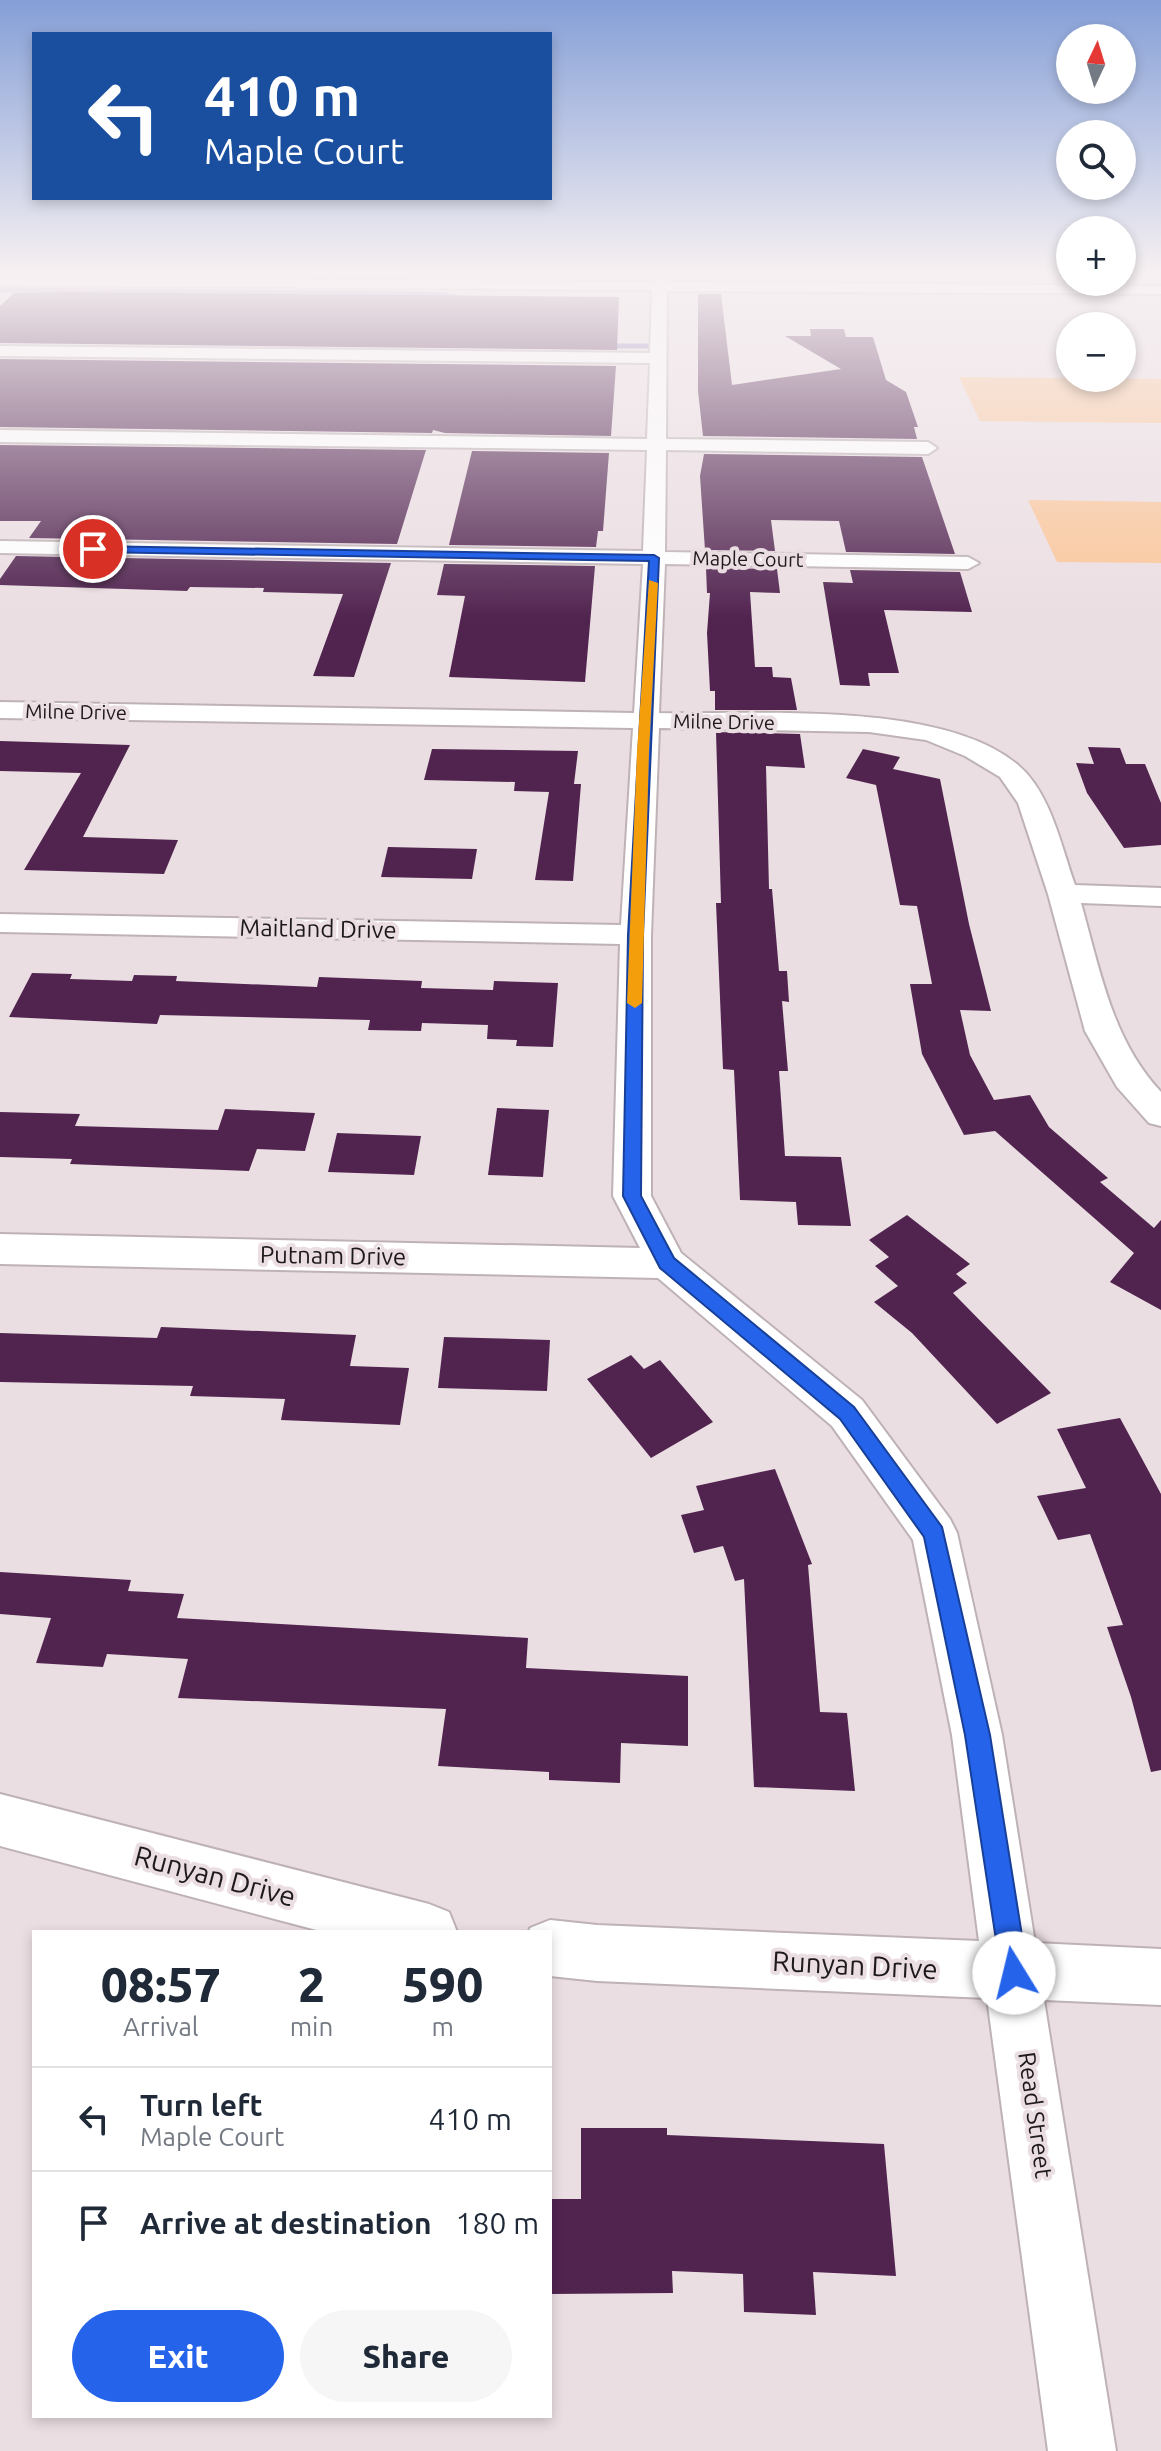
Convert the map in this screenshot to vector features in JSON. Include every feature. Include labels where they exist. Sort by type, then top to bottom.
[{"type":"street","name":"Read Street","points":[[656,389],[654,558],[636,935],[632,1196],[667,1263],[847,1413],[934,1533],[977,1735],[1082,2451]]},
{"type":"street","points":[[0,436],[928,448]]},
{"type":"street","name":"Maple Court","points":[[0,547],[968,563]]},
{"type":"street","name":"Milne Drive","points":[[0,710],[869,724],[931,733],[974,750],[1009,771],[1032,803],[1063,894],[1102,1031],[1129,1079],[1161,1114]]},
{"type":"street","points":[[1063,894],[1161,897]]},
{"type":"street","name":"Maitland Drive","points":[[0,923],[636,935]]},
{"type":"street","name":"Putnam Drive","points":[[0,1249],[667,1263]]},
{"type":"street","name":"Runyan Drive","points":[[0,1820],[421,1930]]},
{"type":"street","name":"Runyan Drive","points":[[552,1948],[1014,1973],[1161,1977]]},
{"type":"shaded area","points":[[965,389],[1136,392],[1136,389],[1161,389],[1161,423],[980,421]]},
{"type":"shaded area","points":[[1028,500],[1161,502],[1161,563],[1057,562]]},
{"type":"building","points":[[0,389],[614,389],[611,436],[445,433],[433,430],[432,433],[0,427]]},
{"type":"building","points":[[902,389],[906,392],[918,427],[914,427],[917,439],[703,436],[698,391]]},
{"type":"building","points":[[0,445],[426,450],[397,544],[29,538],[41,521],[0,521]]},
{"type":"building","points":[[472,451],[609,453],[603,531],[598,531],[596,547],[449,545]]},
{"type":"building","points":[[704,454],[922,457],[955,554],[846,552],[839,521],[771,520],[775,551],[705,550],[700,476]]},
{"type":"building","points":[[16,556],[391,563],[354,677],[313,676],[343,594],[263,592],[264,588],[190,587],[187,591],[0,585],[0,579]]},
{"type":"building","points":[[444,564],[595,566],[585,682],[449,677],[465,596],[437,595]]},
{"type":"building","points":[[706,568],[777,569],[780,593],[750,592],[755,667],[772,667],[773,677],[791,678],[797,710],[715,710],[715,691],[710,691],[707,633],[710,593],[707,593]]},
{"type":"building","points":[[850,570],[960,572],[972,612],[884,610],[899,673],[868,673],[870,686],[840,685],[823,582],[853,583]]},
{"type":"building","points":[[716,732],[800,734],[805,768],[766,766],[769,889],[772,889],[779,971],[787,971],[789,1002],[782,1001],[788,1071],[779,1071],[785,1156],[841,1157],[851,1226],[798,1225],[796,1202],[740,1200],[734,1070],[723,1069],[716,903],[721,903]]},
{"type":"building","points":[[0,741],[130,745],[83,837],[178,840],[164,874],[24,870],[81,773],[0,771]]},
{"type":"building","points":[[1088,747],[1120,748],[1126,764],[1145,764],[1161,803],[1161,845],[1124,848],[1087,793],[1076,763],[1094,764]]},
{"type":"building","points":[[432,749],[578,751],[574,784],[581,784],[573,881],[535,880],[549,792],[514,791],[515,782],[424,780]]},
{"type":"building","points":[[863,749],[900,757],[893,769],[940,779],[969,924],[991,1011],[960,1010],[970,1055],[994,1100],[1030,1095],[1049,1127],[1108,1178],[1100,1182],[1154,1228],[1161,1220],[1161,1310],[1110,1282],[1134,1253],[995,1131],[964,1135],[922,1054],[910,984],[932,984],[917,906],[900,905],[876,785],[846,778]]},
{"type":"building","points":[[388,847],[477,849],[472,879],[381,877]]},
{"type":"building","points":[[32,973],[72,974],[70,979],[132,981],[134,975],[177,976],[176,981],[317,987],[319,977],[422,981],[421,988],[493,990],[494,981],[558,983],[553,1047],[516,1046],[517,1040],[487,1039],[488,1025],[422,1023],[421,1031],[368,1030],[370,1020],[160,1015],[157,1024],[9,1017]]},
{"type":"building","points":[[497,1108],[549,1110],[543,1177],[488,1175]]},
{"type":"building","points":[[225,1109],[315,1113],[305,1151],[257,1149],[249,1171],[70,1164],[72,1159],[0,1157],[0,1112],[80,1114],[75,1126],[218,1130]]},
{"type":"building","points":[[337,1133],[421,1136],[414,1175],[328,1172]]},
{"type":"building","points":[[907,1215],[970,1264],[956,1274],[967,1283],[953,1293],[1051,1393],[997,1424],[912,1333],[874,1302],[898,1286],[875,1266],[889,1257],[869,1240]]},
{"type":"building","points":[[161,1327],[356,1335],[350,1366],[409,1368],[400,1425],[281,1420],[285,1399],[190,1396],[193,1386],[0,1382],[0,1333],[157,1338]]},
{"type":"building","points":[[444,1337],[550,1340],[547,1391],[438,1388]]},
{"type":"building","points":[[631,1355],[644,1369],[660,1360],[713,1422],[651,1458],[587,1379]]},
{"type":"building","points":[[1120,1418],[1161,1494],[1161,1770],[1151,1772],[1131,1697],[1107,1627],[1123,1625],[1090,1534],[1058,1540],[1037,1496],[1086,1488],[1057,1429]]},
{"type":"building","points":[[775,1469],[812,1564],[808,1565],[820,1712],[847,1713],[855,1791],[754,1787],[744,1579],[735,1581],[723,1546],[694,1553],[681,1515],[704,1510],[696,1486]]},
{"type":"building","points":[[0,1572],[131,1580],[128,1591],[184,1594],[177,1618],[528,1638],[526,1668],[688,1676],[688,1746],[621,1743],[620,1783],[549,1780],[549,1772],[438,1766],[446,1709],[178,1698],[188,1659],[107,1654],[103,1667],[36,1663],[51,1618],[0,1614]]},
{"type":"building","points":[[581,2128],[667,2128],[667,2135],[884,2144],[896,2276],[813,2272],[816,2315],[744,2312],[743,2274],[672,2271],[673,2293],[552,2294],[552,2199],[581,2199]]},
{"type":"slow traffic","points":[[635,1003],[643,751],[653,583]]},
{"type":"route","points":[[93,549],[654,558],[636,935],[632,1196],[667,1263],[847,1413],[934,1533],[977,1735],[1014,1973]]}]
